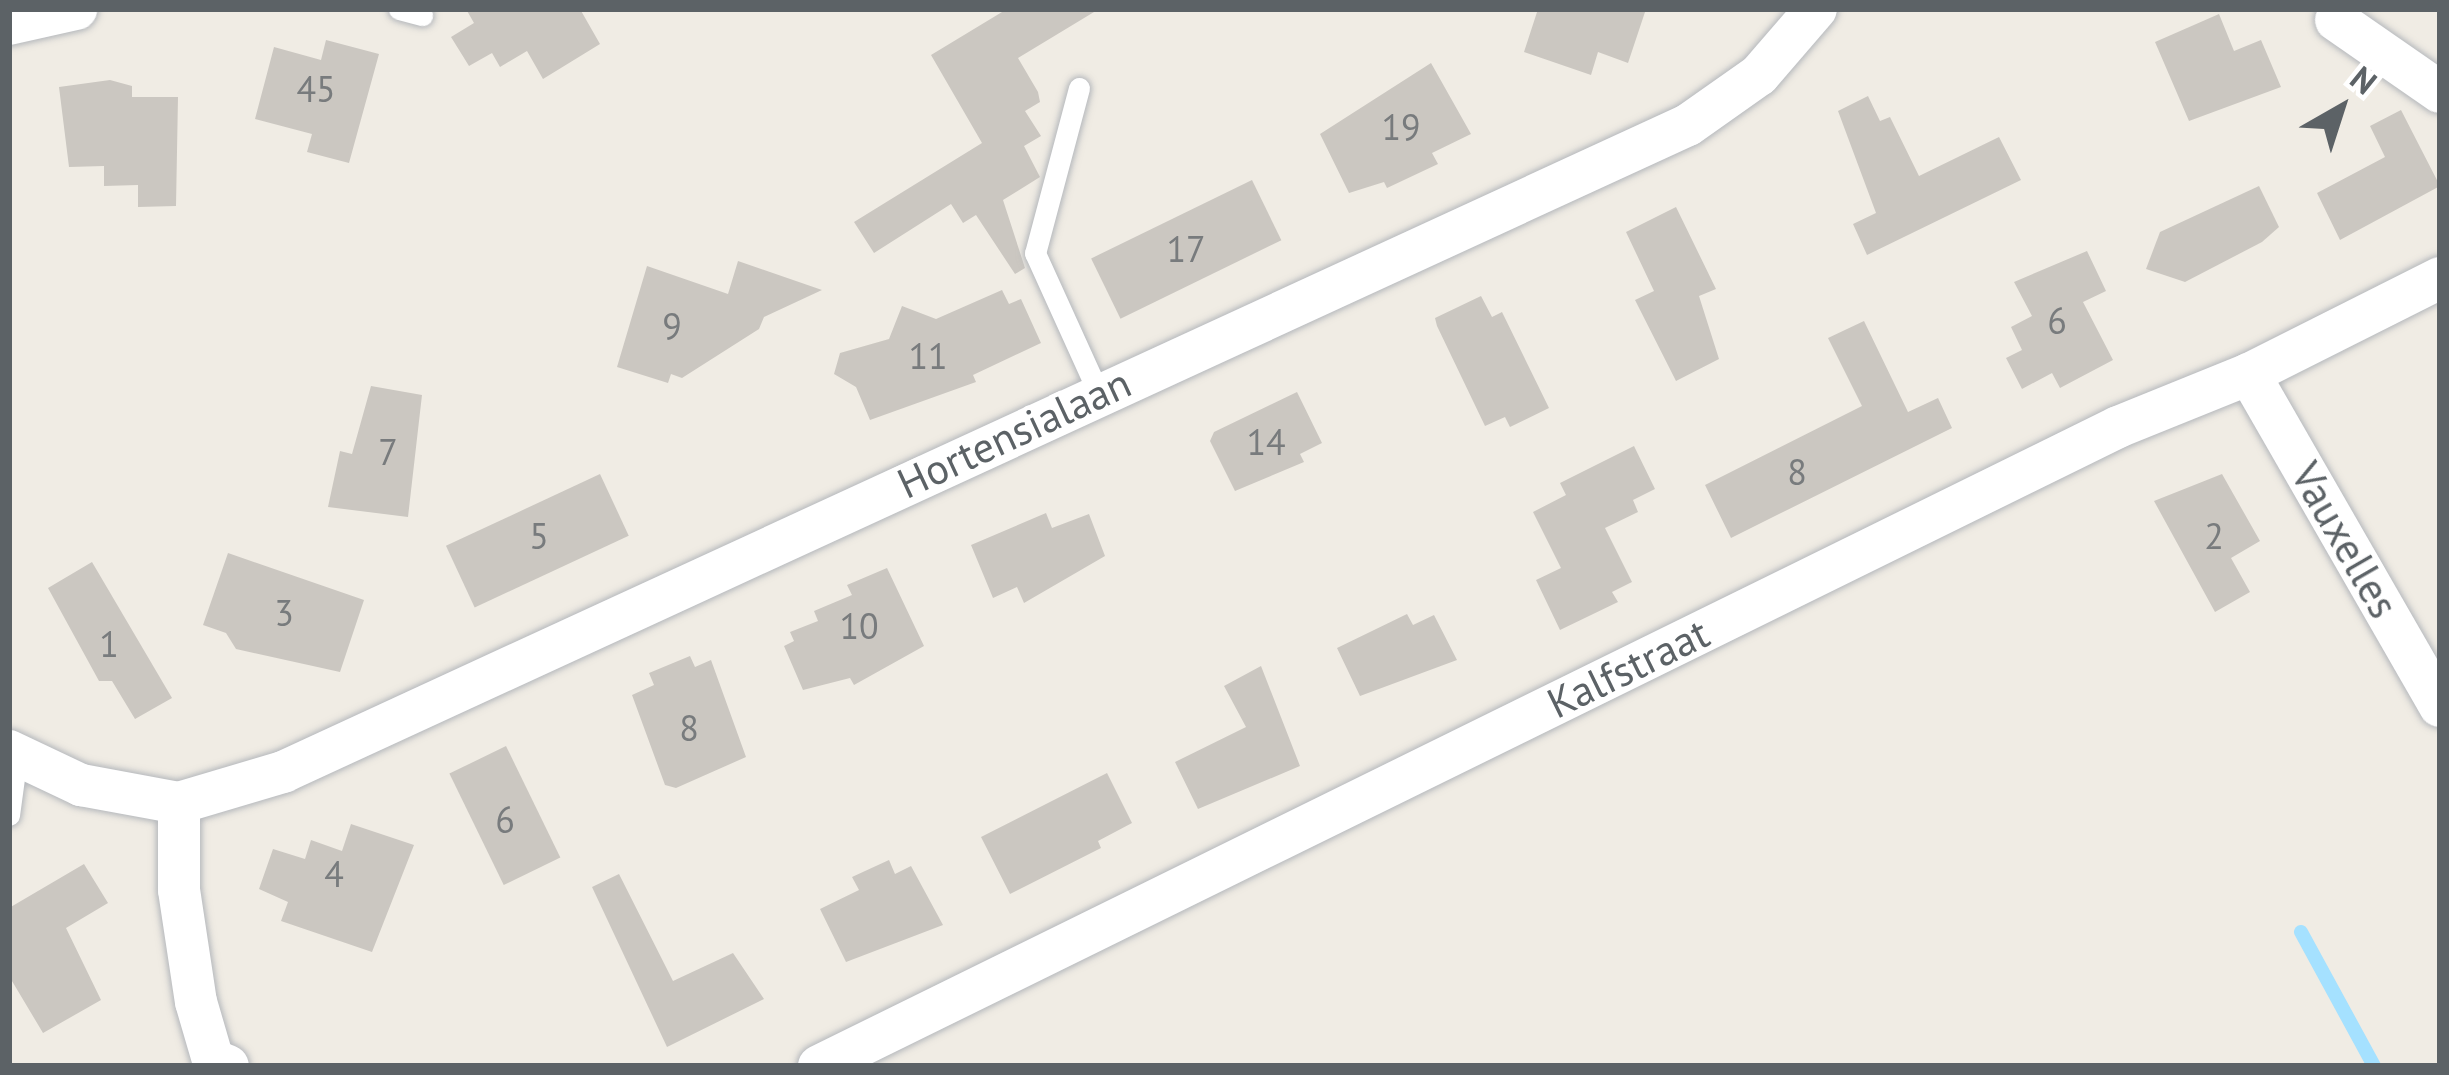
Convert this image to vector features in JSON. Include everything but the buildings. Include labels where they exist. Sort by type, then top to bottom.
[{"type":"street","points":[[9,24],[76,9]]},
{"type":"street","name":"Hortensialaan","points":[[13,754],[81,785],[179,803],[283,772],[1688,124],[1759,75],[1816,9]]},
{"type":"street","points":[[2336,20],[2440,92]]},
{"type":"street","name":"Kalfstraat","points":[[819,1066],[2118,427],[2249,374],[2440,278]]},
{"type":"street","name":"Vauxelles","points":[[2249,374],[2440,706]]},
{"type":"street","points":[[179,803],[179,890],[196,1002],[213,1060],[228,1066]]},
{"type":"lane","points":[[399,9],[422,15]]},
{"type":"lane","points":[[1079,88],[1035,253],[1100,394]]},
{"type":"lane","points":[[9,815],[13,754]]},
{"type":"waterway","points":[[2301,932],[2374,1066]]}]
